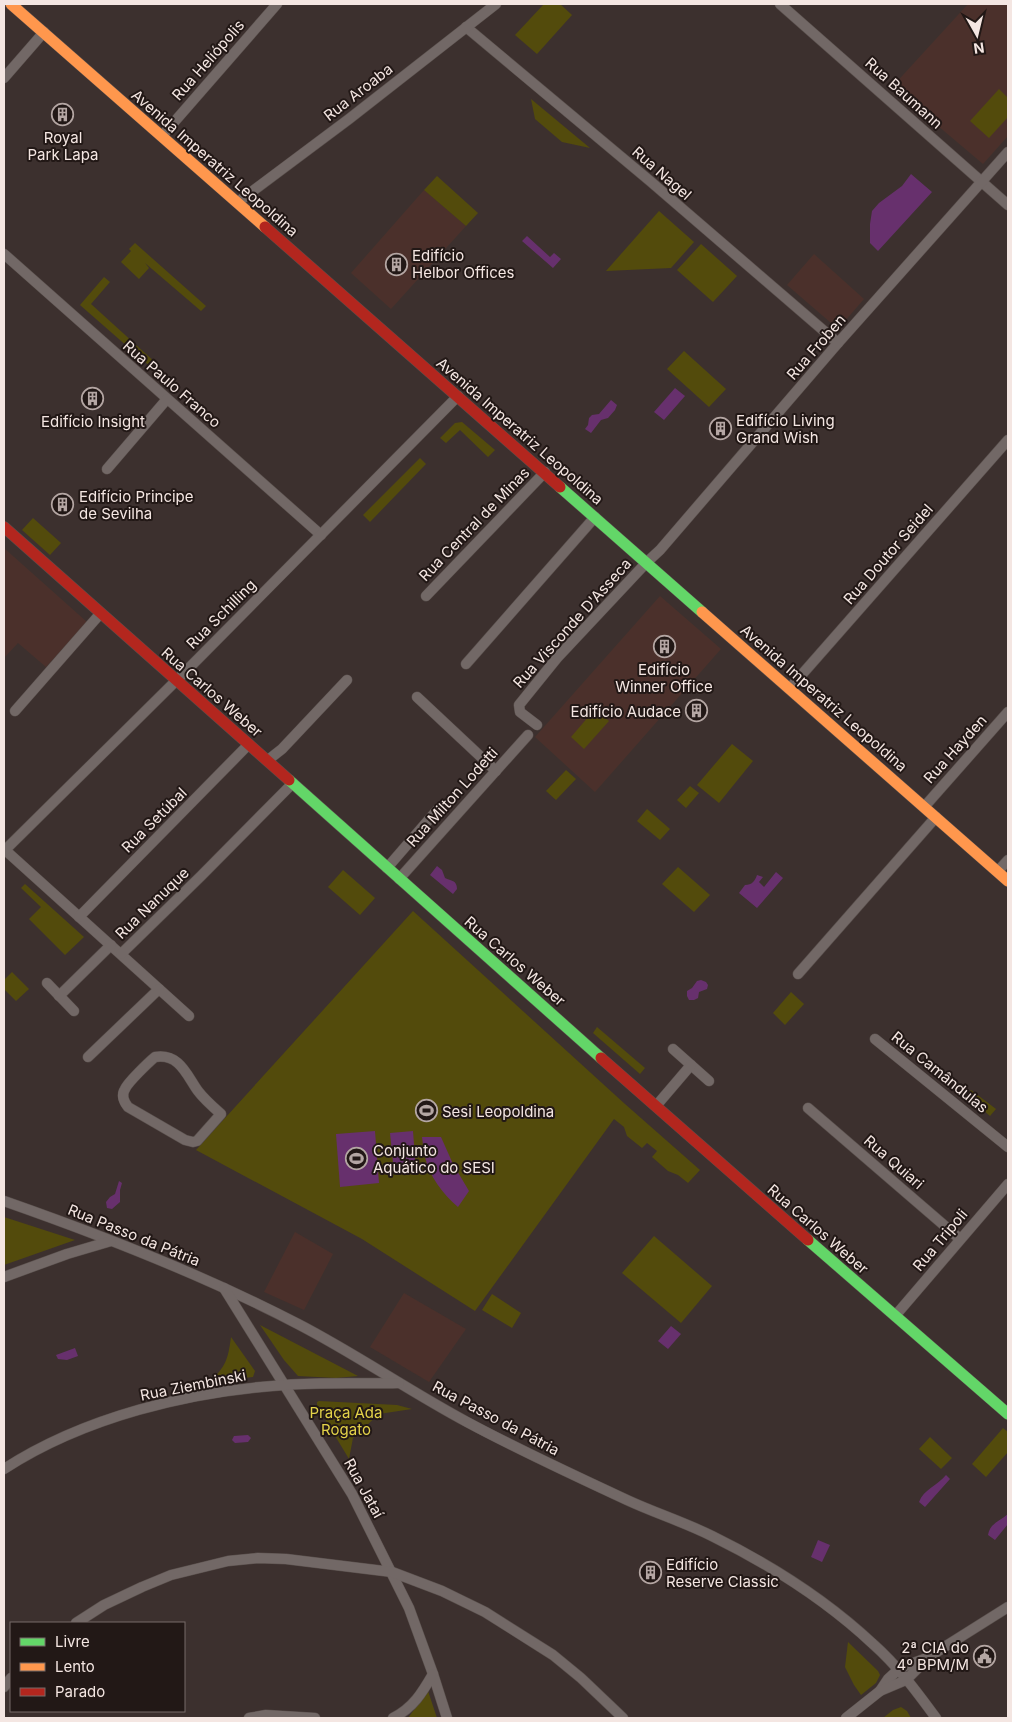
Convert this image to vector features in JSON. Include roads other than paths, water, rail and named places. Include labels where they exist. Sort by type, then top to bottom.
[{"type":"street","name":"Avenida Imperatriz Leopoldina","points":[[11,4],[24,8],[44,32],[1008,881]]},
{"type":"street","name":"Rua Heliópolis","points":[[162,136],[278,4]]},
{"type":"street","name":"Rua Aroaba","points":[[238,202],[349,119],[496,4]]},
{"type":"street","name":"Rua Baumann","points":[[780,4],[1008,205]]},
{"type":"street","name":"Rua Nagel","points":[[466,27],[650,181],[838,344]]},
{"type":"street","points":[[4,78],[44,32]]},
{"type":"street","name":"Rua Froben","points":[[646,562],[666,543],[838,344],[1008,152]]},
{"type":"street","name":"Rua Paulo Franco","points":[[4,254],[322,535]]},
{"type":"street","name":"Rua Schilling","points":[[4,850],[322,535],[458,396]]},
{"type":"street","points":[[107,468],[167,399]]},
{"type":"street","name":"Rua Doutor Seidel","points":[[790,688],[1008,440]]},
{"type":"street","name":"Rua Central de Minas","points":[[426,596],[544,472]]},
{"type":"street","points":[[466,664],[595,517]]},
{"type":"street","name":"Rua Carlos Weber","points":[[4,528],[268,760],[399,879],[656,1106],[1008,1414]]},
{"type":"street","name":"Rua Visconde D'Asseca","points":[[537,724],[520,712],[520,705],[557,658],[646,562]]},
{"type":"street","points":[[15,711],[100,614]]},
{"type":"street","points":[[268,760],[282,749],[347,680]]},
{"type":"street","points":[[417,697],[496,771]]},
{"type":"street","name":"Rua Hayden","points":[[925,806],[1008,712]]},
{"type":"street","name":"Rua Milton Lodetti","points":[[399,879],[528,735]]},
{"type":"street","name":"Rua Setúbal","points":[[79,917],[249,744]]},
{"type":"street","name":"Rua Nanuque","points":[[4,850],[121,954],[202,876],[293,783]]},
{"type":"street","points":[[387,868],[438,809]]},
{"type":"street","points":[[798,974],[936,817]]},
{"type":"street","points":[[998,871],[1008,860]]},
{"type":"street","points":[[59,996],[111,945]]},
{"type":"street","points":[[121,954],[189,1016]]},
{"type":"street","points":[[46,983],[74,1011]]},
{"type":"street","points":[[88,1057],[159,989]]},
{"type":"street","name":"Rua Camândulas","points":[[875,1039],[1008,1148]]},
{"type":"street","points":[[673,1049],[709,1081]]},
{"type":"street","points":[[155,1057],[163,1057],[177,1062],[187,1072],[198,1091],[221,1114],[197,1141],[193,1142],[185,1140],[128,1107],[123,1097],[125,1088],[155,1057]]},
{"type":"street","points":[[656,1106],[691,1065]]},
{"type":"street","name":"Rua Quiari","points":[[808,1108],[960,1239]]},
{"type":"street","name":"Rua Tripoli","points":[[895,1316],[1008,1184]]},
{"type":"street","name":"Rua Passo da Pátria","points":[[4,1201],[111,1241],[224,1287],[327,1340],[466,1422],[630,1501],[710,1535],[764,1564],[821,1601],[874,1644],[898,1670],[936,1718]]},
{"type":"street","points":[[4,1277],[67,1254],[111,1241]]},
{"type":"street","name":"Rua Jataí","points":[[224,1287],[352,1494],[409,1608],[447,1718]]},
{"type":"street","name":"Rua Ziembinski","points":[[4,1469],[46,1444],[85,1427],[175,1401],[228,1391],[285,1385],[400,1383]]},
{"type":"street","points":[[78,1622],[142,1586],[171,1575],[228,1561],[258,1558],[286,1559],[392,1572],[442,1591],[485,1612],[552,1655],[582,1678],[623,1718]]},
{"type":"street","points":[[880,1691],[888,1679],[898,1670],[927,1658],[1008,1607]]},
{"type":"street","points":[[846,1718],[880,1691],[906,1680],[927,1658]]},
{"type":"street","points":[[393,1718],[412,1706],[433,1674]]},
{"type":"street","points":[[249,1718],[266,1715],[315,1718]]},
{"type":"place","name":"Royal Park Lapa","points":[[63,114]]},
{"type":"place","name":"Edifício Helbor Offices","points":[[396,264]]},
{"type":"place","name":"Edifício Insight","points":[[93,398]]},
{"type":"place","name":"Edifício Living Grand Wish","points":[[720,429]]},
{"type":"place","name":"Edifício Principe de Sevilha","points":[[63,505]]},
{"type":"place","name":"Edifício Winner Office","points":[[664,646]]},
{"type":"place","name":"Edifício Audace","points":[[697,711]]},
{"type":"place","name":"Sesi Leopoldina","points":[[426,1111]]},
{"type":"place","name":"Conjunto Aquático do SESI","points":[[357,1159]]},
{"type":"place","name":"Edifício Reserve Classic","points":[[650,1573]]},
{"type":"place","name":"2ª CIA do 4º BPM/M","points":[[985,1656]]},
{"type":"park label","name":"Praça Ada Rogato","points":[[346,1420]]}]
